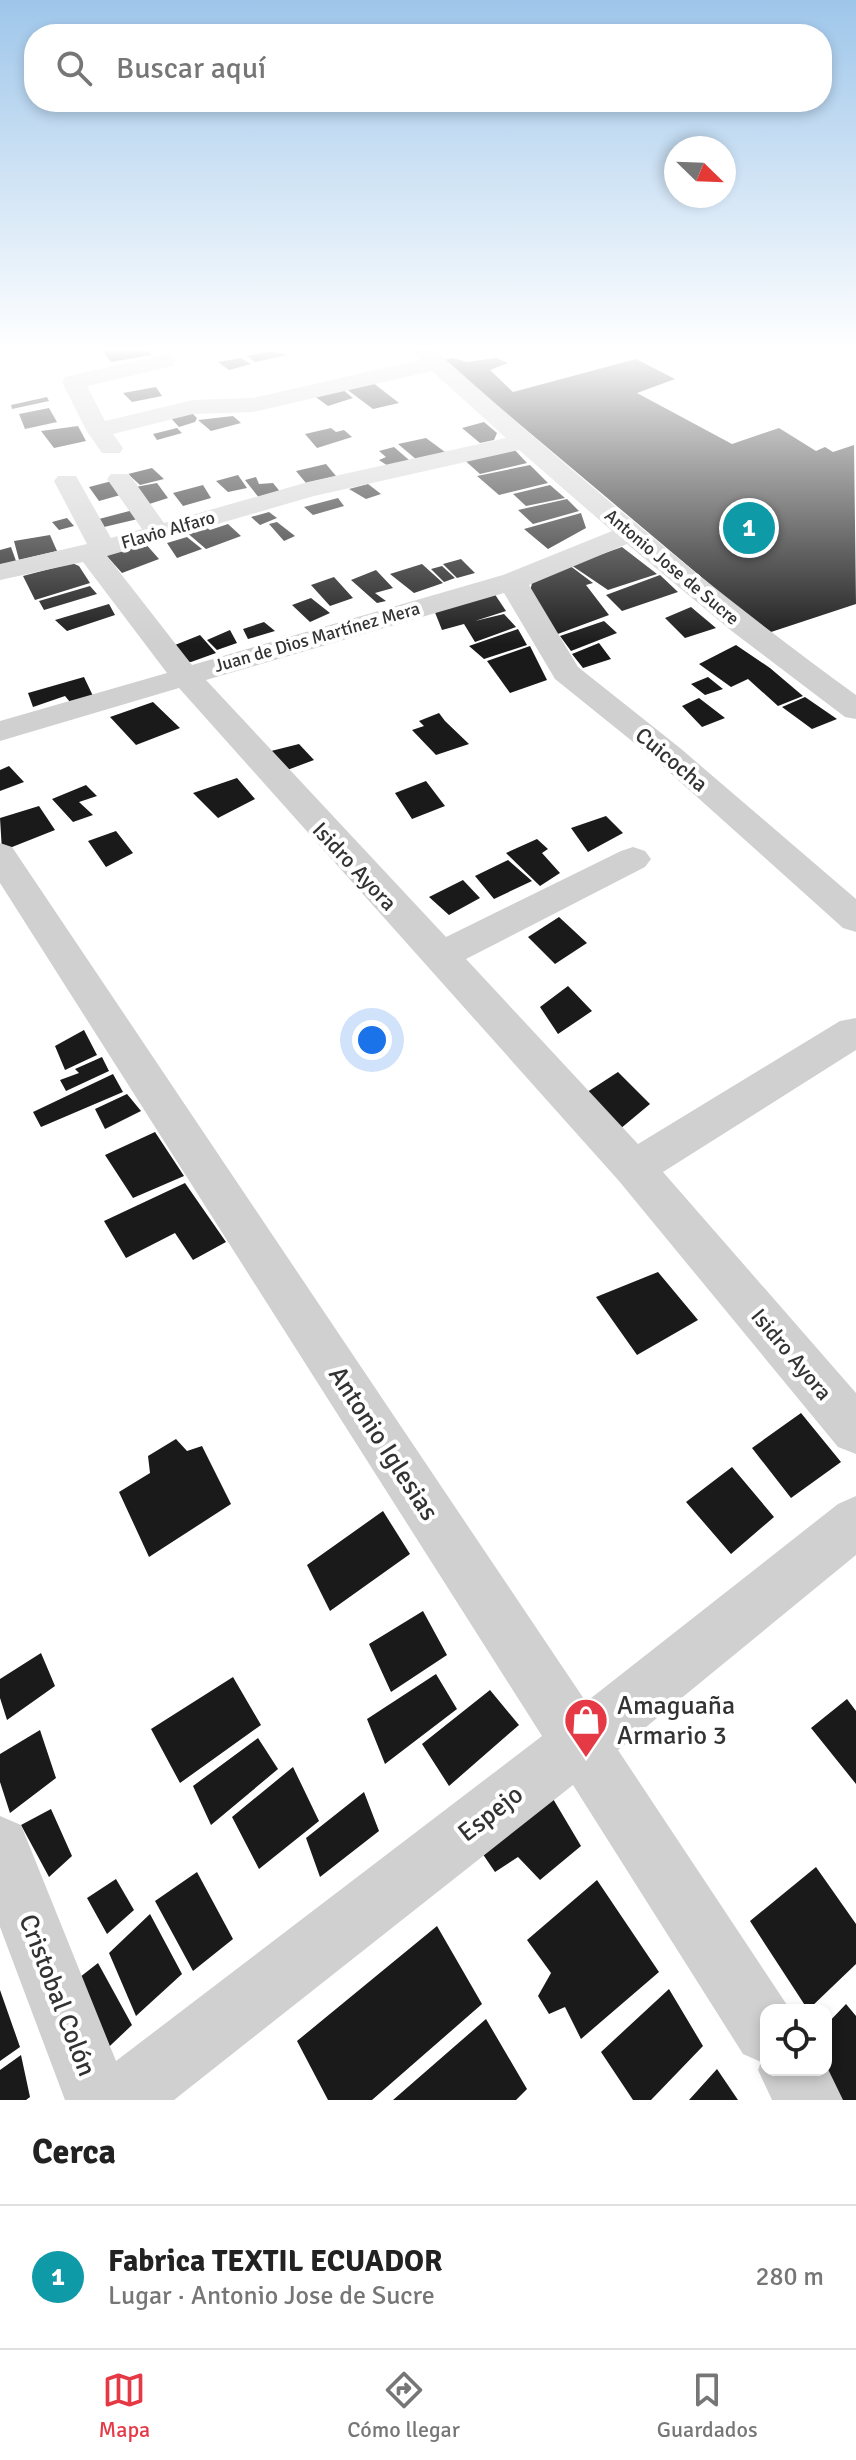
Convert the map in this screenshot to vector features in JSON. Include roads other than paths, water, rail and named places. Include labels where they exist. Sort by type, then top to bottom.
[{"type":"street","name":"Flavio Alfaro","points":[[0,572],[97,550],[308,490],[492,449]]},
{"type":"street","name":"Antonio Jose de Sucre","points":[[531,449],[772,650],[856,710]]},
{"type":"street","points":[[120,479],[158,533]]},
{"type":"street","name":"Isidro Ayora","points":[[67,481],[97,550],[184,675],[634,1168],[856,1430]]},
{"type":"street","name":"Juan de Dios Martínez Mera","points":[[0,731],[513,581],[631,533]]},
{"type":"street","name":"Cuicocha","points":[[513,581],[521,600],[566,673],[669,755],[856,919]]},
{"type":"street","name":"Antonio Iglesias","points":[[0,855],[181,1136],[582,1742],[760,2022]]},
{"type":"street","points":[[439,957],[633,859]]},
{"type":"street","points":[[634,1168],[855,1031]]},
{"type":"street","name":"Espejo","points":[[120,2100],[582,1742],[856,1522]]},
{"type":"street","name":"Cristobal Colón","points":[[0,1846],[98,2100]]},
{"type":"street","points":[[795,2076],[810,2100]]},
{"type":"place","name":"Fabrica TEXTIL ECUADOR","points":[[749,528]]},
{"type":"place","name":"Amaguaña Armario 3","points":[[586,1759]]}]
